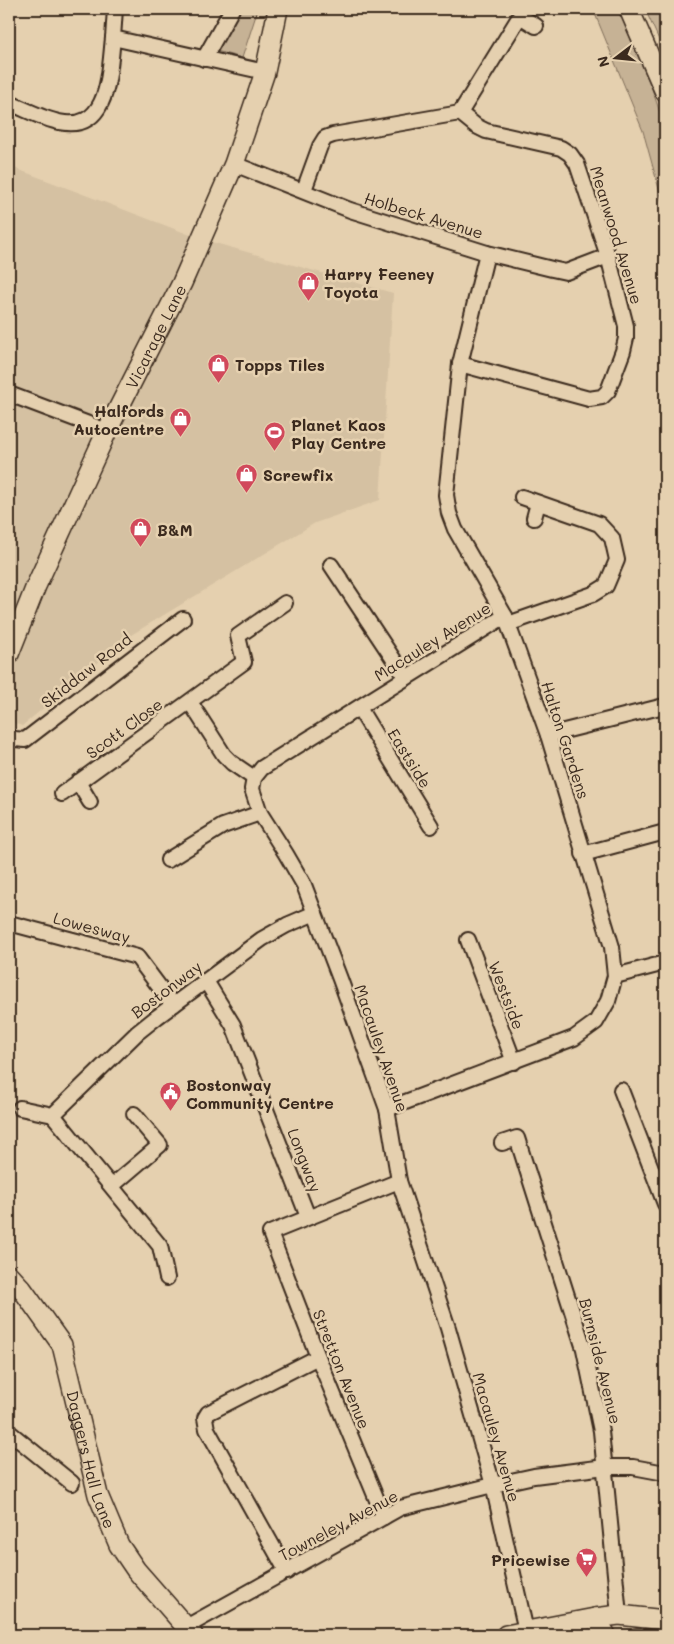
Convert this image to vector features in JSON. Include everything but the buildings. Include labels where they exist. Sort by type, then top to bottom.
[{"type":"street","points":[[9,103],[58,122],[73,123],[92,116],[103,100],[108,83],[115,9]]},
{"type":"street","points":[[204,59],[232,9]]},
{"type":"street","name":"Vicarage Lane","points":[[9,654],[36,586],[107,431],[182,283],[234,164],[264,72],[278,9]]},
{"type":"street","points":[[629,9],[665,92]]},
{"type":"street","points":[[304,190],[320,146],[325,138],[460,113],[520,16],[536,26]]},
{"type":"street","points":[[113,38],[264,72]]},
{"type":"street","name":"Meanwood Avenue","points":[[460,113],[476,126],[486,130],[560,148],[570,154],[577,164],[608,256],[626,326],[623,351],[608,391],[602,398],[589,400],[460,364]]},
{"type":"street","name":"Holbeck Avenue","points":[[234,164],[304,190],[350,210],[488,253],[566,272],[608,256]]},
{"type":"street","name":"Halton Gardens","points":[[386,1110],[574,1038],[596,1022],[608,1001],[615,976],[612,947],[548,735],[507,620],[455,529],[449,513],[446,495],[460,364],[488,253]]},
{"type":"street","points":[[9,394],[107,431]]},
{"type":"street","name":"Macauley Avenue","points":[[522,497],[599,524],[612,538],[618,560],[606,586],[593,594],[507,620],[406,678],[262,768],[254,778],[252,789],[260,813],[296,869],[315,913],[386,1110],[399,1181],[448,1328],[493,1484],[526,1631]]},
{"type":"street","points":[[534,518],[538,502]]},
{"type":"street","points":[[331,565],[406,678]]},
{"type":"street","name":"Scott Close","points":[[62,794],[244,662],[238,636],[285,603]]},
{"type":"street","name":"Skiddaw Road","points":[[9,737],[15,740],[25,740],[182,619]]},
{"type":"street","points":[[190,702],[224,755],[254,778]]},
{"type":"street","points":[[548,735],[664,706]]},
{"type":"street","name":"Eastside","points":[[359,708],[431,826]]},
{"type":"street","points":[[78,782],[90,802]]},
{"type":"street","points":[[168,860],[223,826],[260,813]]},
{"type":"street","points":[[583,854],[665,832]]},
{"type":"street","name":"Bostonway","points":[[53,1115],[137,1033],[262,938],[315,913]]},
{"type":"street","name":"Lowesway","points":[[9,923],[136,957],[174,1005]]},
{"type":"street","name":"Westside","points":[[468,940],[514,1062]]},
{"type":"street","points":[[615,976],[665,963]]},
{"type":"street","name":"Longway","points":[[206,980],[233,1025],[308,1217]]},
{"type":"street","points":[[620,1090],[665,1204]]},
{"type":"street","points":[[20,1108],[53,1115],[160,1246],[167,1278]]},
{"type":"street","points":[[112,1186],[160,1145],[134,1114]]},
{"type":"street","name":"Burnside Avenue","points":[[502,1143],[517,1138],[584,1348],[601,1430],[619,1615]]},
{"type":"street","points":[[308,1217],[399,1181]]},
{"type":"street","name":"Stretton Avenue","points":[[308,1217],[270,1233],[318,1357],[384,1517]]},
{"type":"street","name":"Daggers Hall Lane","points":[[9,1275],[22,1289],[62,1345],[98,1495],[119,1545],[136,1570],[189,1631]]},
{"type":"street","points":[[287,1572],[207,1429],[205,1418],[208,1413],[318,1357]]},
{"type":"street","points":[[11,1437],[72,1483]]},
{"type":"street","name":"Towneley Avenue","points":[[189,1631],[287,1572],[400,1508],[493,1484],[534,1476],[605,1467],[633,1467],[665,1473]]},
{"type":"street","points":[[506,1635],[619,1615],[665,1620]]},
{"type":"street","points":[[595,1618],[606,1635]]},
{"type":"shaded area","points":[[232,9],[258,9],[242,58],[209,49]]},
{"type":"shaded area","points":[[593,9],[618,9],[652,89],[665,127],[665,211],[643,131]]},
{"type":"shaded area","points":[[645,9],[665,9],[665,53]]},
{"type":"shaded area","points":[[9,166],[201,239],[393,293],[380,500],[315,523],[131,635],[22,726],[9,721],[9,654],[25,613],[9,607]]},
{"type":"place","name":"Harry Feeney Toyota","points":[[308,301]]},
{"type":"place","name":"Topps Tiles","points":[[219,383]]},
{"type":"place","name":"Halfords Autocentre","points":[[180,438]]},
{"type":"place","name":"Planet Kaos Play Centre","points":[[275,452]]},
{"type":"place","name":"Screwfix","points":[[247,493]]},
{"type":"place","name":"B&M","points":[[141,548]]},
{"type":"place","name":"Bostonway Community Centre","points":[[170,1112]]},
{"type":"place","name":"Pricewise","points":[[586,1578]]}]
